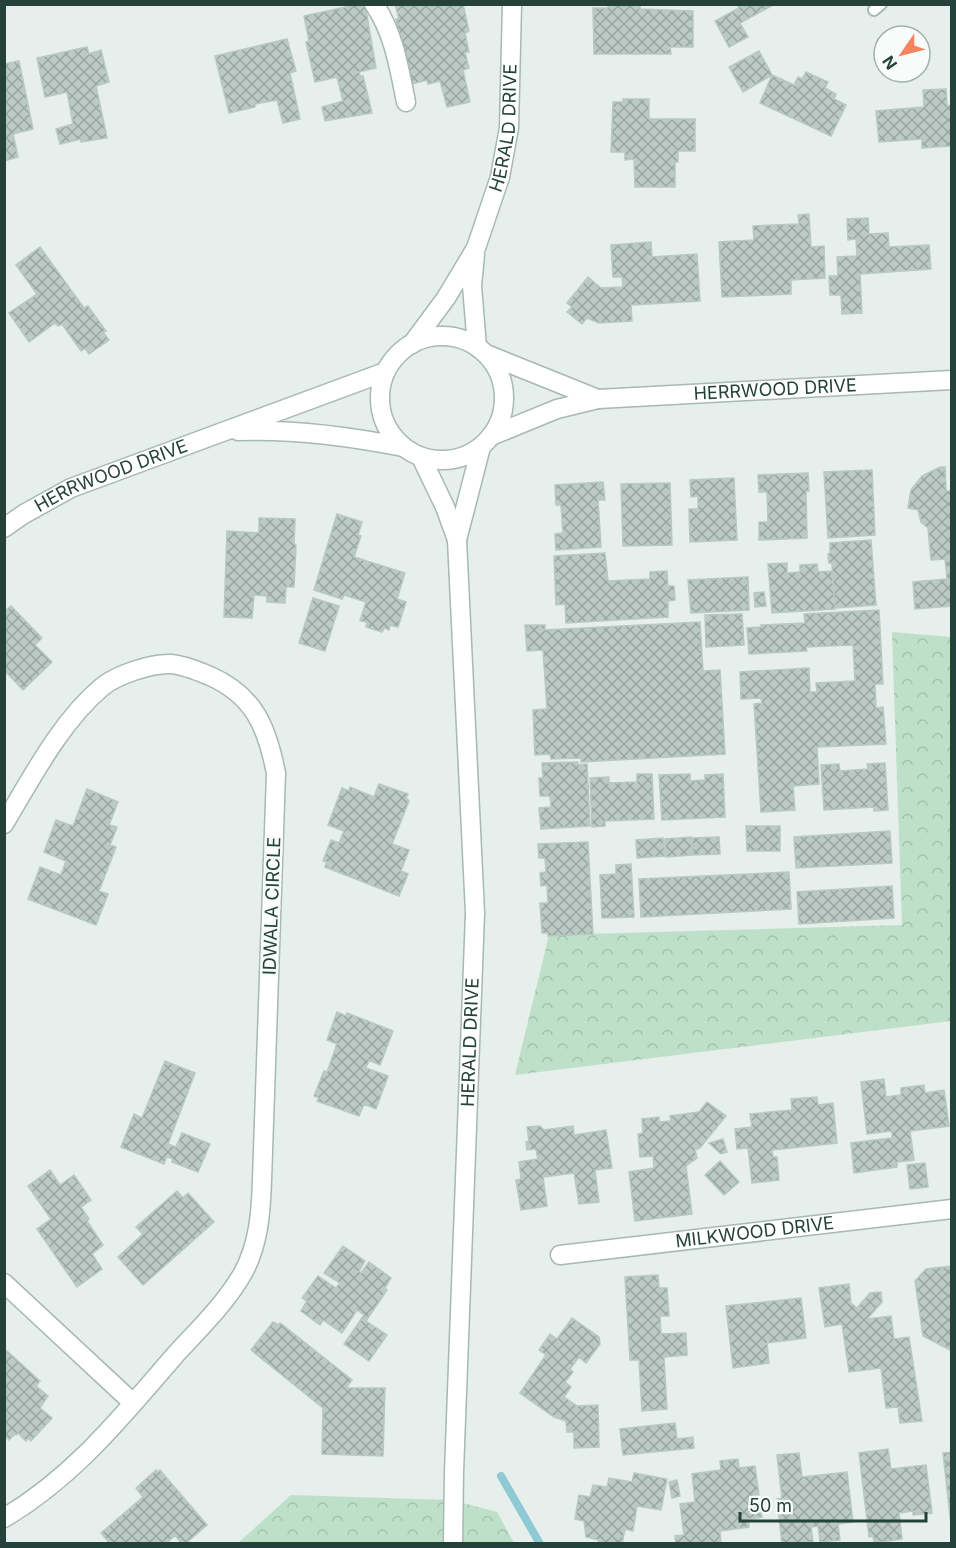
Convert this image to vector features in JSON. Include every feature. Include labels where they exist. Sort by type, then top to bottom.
[{"type":"street","points":[[374,4],[388,30],[396,52],[406,102]]},
{"type":"street","name":"HERALD DRIVE","points":[[412,344],[446,298],[476,248],[500,177],[509,128],[512,4]]},
{"type":"street","name":"HERALD DRIVE","points":[[476,248],[472,286],[481,351]]},
{"type":"street","points":[[447,336],[464,340],[481,351],[496,369],[502,385],[504,403],[500,420],[486,441],[463,457],[442,461],[421,457],[403,447],[389,432],[381,413],[380,392],[385,372],[396,356],[412,344],[428,338],[447,336]]},
{"type":"street","name":"HERRWOOD DRIVE","points":[[481,351],[598,399]]},
{"type":"street","name":"HERRWOOD DRIVE","points":[[4,528],[71,488],[385,372]]},
{"type":"street","name":"HERRWOOD DRIVE","points":[[486,441],[557,410],[598,399],[951,380]]},
{"type":"street","name":"HERRWOOD DRIVE","points":[[223,431],[282,430],[354,437],[403,447]]},
{"type":"street","name":"HERALD DRIVE","points":[[457,540],[486,441]]},
{"type":"street","name":"HERALD DRIVE","points":[[421,457],[445,507],[457,540],[475,913],[453,1544]]},
{"type":"street","name":"IDWALA CIRCLE","points":[[4,824],[41,762],[78,712],[104,686],[133,671],[170,664],[198,670],[223,682],[244,697],[259,719],[271,746],[276,773],[262,1180],[260,1214],[254,1247],[243,1273],[221,1303],[133,1403],[71,1470],[47,1490],[4,1518]]},
{"type":"street","name":"MILKWOOD DRIVE","points":[[560,1255],[951,1209]]},
{"type":"street","points":[[4,1283],[133,1403]]},
{"type":"green space","points":[[892,632],[951,637],[951,1021],[515,1075],[549,935],[902,925]]},
{"type":"green space","points":[[291,1495],[452,1500],[497,1512],[514,1543],[237,1544]]},
{"type":"building","points":[[365,4],[376,68],[359,72],[360,76],[363,76],[372,113],[325,121],[322,107],[343,101],[337,77],[315,82],[306,42],[309,41],[304,16]]},
{"type":"building","points":[[395,4],[463,4],[469,31],[465,33],[469,52],[465,52],[469,68],[463,70],[470,102],[447,107],[440,81],[428,84],[427,80],[412,84],[399,34],[396,19],[399,19]]},
{"type":"building","points":[[608,4],[640,4],[640,9],[693,11],[693,47],[670,47],[671,54],[594,54],[593,8],[608,8]]},
{"type":"building","points":[[737,4],[775,4],[740,23],[748,37],[729,47],[715,21],[739,8]]},
{"type":"building","points":[[287,39],[296,71],[290,73],[300,119],[283,123],[277,100],[255,104],[255,107],[229,113],[215,56]]},
{"type":"building","points":[[87,47],[89,54],[101,50],[109,82],[96,86],[107,138],[81,142],[81,139],[60,144],[56,129],[73,124],[67,92],[45,97],[37,58]]},
{"type":"building","points":[[759,51],[772,75],[743,92],[729,67]]},
{"type":"building","points":[[19,61],[33,129],[13,134],[18,157],[4,161],[4,64]]},
{"type":"building","points":[[806,72],[828,82],[825,88],[836,94],[834,99],[846,105],[831,136],[760,103],[772,75],[794,85],[798,77],[802,79]]},
{"type":"building","points":[[946,89],[947,106],[952,105],[951,146],[922,148],[922,139],[879,142],[876,111],[924,107],[923,90]]},
{"type":"building","points":[[623,99],[649,99],[649,119],[695,119],[695,151],[678,151],[678,162],[675,162],[675,187],[635,187],[634,159],[625,160],[625,152],[611,152],[613,102],[623,102]]},
{"type":"building","points":[[809,214],[811,247],[824,246],[825,278],[791,280],[791,294],[722,297],[719,242],[754,240],[753,226],[799,224],[798,215]]},
{"type":"building","points":[[868,218],[869,234],[888,233],[889,247],[929,245],[931,269],[860,274],[862,313],[842,314],[841,295],[830,295],[829,276],[838,276],[837,257],[857,256],[856,239],[848,240],[847,219]]},
{"type":"building","points":[[651,242],[652,257],[697,254],[700,301],[631,305],[632,321],[599,323],[587,318],[582,324],[567,312],[572,307],[567,303],[588,277],[601,288],[623,287],[622,277],[613,277],[611,245]]},
{"type":"building","points":[[40,247],[84,308],[88,306],[106,331],[103,332],[109,340],[89,354],[85,348],[81,351],[62,324],[58,326],[55,323],[29,342],[9,313],[37,294],[16,265]]},
{"type":"building","points":[[940,467],[945,467],[946,491],[952,491],[952,606],[915,609],[913,582],[947,579],[945,559],[931,560],[928,528],[921,522],[918,510],[908,508],[911,490],[922,476]]},
{"type":"building","points":[[872,470],[875,535],[828,538],[824,472]]},
{"type":"building","points":[[808,473],[807,538],[759,540],[759,522],[768,522],[767,492],[759,492],[758,475]]},
{"type":"building","points":[[734,478],[737,540],[690,542],[689,509],[698,509],[698,496],[691,497],[690,480]]},
{"type":"building","points":[[603,482],[605,500],[598,500],[601,547],[556,550],[555,534],[563,533],[561,505],[556,505],[555,485]]},
{"type":"building","points":[[670,483],[672,545],[623,546],[621,484]]},
{"type":"building","points":[[337,514],[362,522],[358,535],[361,536],[354,557],[405,573],[397,599],[406,602],[398,627],[390,625],[389,630],[384,628],[382,632],[366,627],[367,622],[360,621],[366,602],[344,595],[342,599],[314,590]]},
{"type":"building","points":[[259,518],[295,519],[294,587],[286,587],[285,603],[267,602],[267,596],[254,595],[252,618],[224,617],[227,531],[259,533]]},
{"type":"building","points":[[871,540],[876,605],[835,608],[832,563],[829,563],[828,554],[830,543]]},
{"type":"building","points":[[605,553],[608,581],[650,579],[650,572],[667,571],[668,586],[674,586],[675,600],[668,601],[668,617],[566,623],[565,604],[556,605],[554,556]]},
{"type":"building","points":[[787,563],[787,573],[800,572],[800,565],[817,564],[818,572],[832,571],[835,609],[772,613],[768,564]]},
{"type":"building","points":[[748,577],[749,610],[691,613],[688,580]]},
{"type":"building","points":[[764,592],[766,606],[755,607],[754,593]]},
{"type":"building","points":[[313,598],[339,606],[325,651],[299,643]]},
{"type":"building","points":[[11,606],[42,638],[35,645],[52,662],[23,690],[7,673],[4,675],[4,612]]},
{"type":"building","points":[[879,610],[883,684],[875,684],[876,708],[883,707],[886,744],[817,747],[819,784],[793,786],[795,810],[761,812],[754,704],[762,703],[761,698],[741,699],[740,672],[809,668],[810,692],[817,692],[816,683],[855,681],[853,645],[806,647],[807,651],[749,654],[747,628],[805,623],[804,614]]},
{"type":"building","points":[[742,614],[744,645],[706,647],[705,615]]},
{"type":"building","points":[[700,622],[703,671],[720,670],[725,754],[581,762],[581,758],[551,759],[550,754],[535,755],[533,710],[547,709],[543,650],[527,651],[525,625],[545,625],[545,630]]},
{"type":"building","points":[[578,762],[578,765],[587,764],[590,826],[541,829],[539,808],[551,807],[550,796],[540,796],[539,778],[543,778],[542,763]]},
{"type":"building","points":[[885,763],[888,810],[874,811],[874,807],[824,810],[821,765],[839,764],[840,771],[868,769],[867,764]]},
{"type":"building","points":[[637,774],[652,774],[654,819],[605,821],[605,826],[592,827],[590,778],[609,777],[609,783],[637,782]]},
{"type":"building","points":[[690,774],[690,781],[705,780],[705,775],[723,774],[725,817],[662,820],[659,775]]},
{"type":"building","points":[[379,784],[408,794],[406,798],[409,801],[392,844],[409,850],[401,871],[408,874],[399,896],[325,867],[327,862],[323,861],[331,840],[339,843],[344,831],[328,825],[342,788],[349,791],[350,787],[374,797]]},
{"type":"building","points":[[87,789],[118,802],[109,825],[117,827],[110,845],[116,847],[99,891],[108,894],[96,925],[28,899],[40,867],[61,875],[66,861],[44,852],[56,820],[73,826]]},
{"type":"building","points":[[746,826],[780,826],[780,851],[747,851]]},
{"type":"building","points":[[890,831],[892,863],[796,868],[794,837]]},
{"type":"building","points":[[691,837],[692,855],[666,857],[665,839]]},
{"type":"building","points":[[719,837],[720,854],[693,855],[692,838]]},
{"type":"building","points":[[663,838],[665,856],[637,858],[636,840]]},
{"type":"building","points":[[588,842],[593,934],[548,936],[548,933],[542,933],[540,903],[548,903],[547,885],[541,886],[540,873],[546,872],[545,858],[539,858],[538,844]]},
{"type":"building","points":[[631,864],[634,917],[602,918],[600,875],[616,874],[616,865]]},
{"type":"building","points":[[789,872],[791,909],[641,917],[639,879]]},
{"type":"building","points":[[892,886],[894,918],[799,924],[797,892]]},
{"type":"building","points":[[337,1012],[346,1016],[347,1013],[393,1031],[380,1065],[369,1060],[366,1068],[388,1076],[376,1109],[364,1104],[359,1116],[317,1101],[319,1098],[314,1096],[324,1071],[327,1072],[337,1044],[327,1040]]},
{"type":"building","points":[[165,1061],[195,1073],[168,1144],[176,1147],[182,1133],[210,1144],[198,1172],[172,1162],[173,1159],[167,1156],[164,1164],[121,1147],[134,1114],[142,1118]]},
{"type":"building","points":[[884,1079],[886,1097],[901,1095],[901,1088],[924,1085],[925,1093],[944,1090],[949,1126],[910,1131],[914,1160],[897,1162],[897,1167],[854,1173],[851,1143],[892,1138],[892,1131],[867,1134],[861,1082]]},
{"type":"building","points":[[817,1097],[818,1105],[833,1103],[837,1143],[772,1150],[773,1157],[777,1157],[779,1180],[752,1183],[748,1148],[737,1149],[735,1129],[752,1127],[750,1114],[792,1110],[791,1099]]},
{"type":"building","points":[[707,1102],[726,1116],[700,1148],[695,1150],[697,1158],[686,1166],[692,1214],[635,1221],[629,1172],[654,1168],[653,1156],[640,1157],[638,1134],[643,1133],[642,1119],[659,1117],[659,1122],[671,1121],[670,1116],[699,1112]]},
{"type":"building","points":[[540,1126],[544,1130],[573,1126],[574,1135],[606,1130],[612,1168],[595,1170],[599,1202],[579,1204],[574,1173],[543,1177],[547,1206],[521,1210],[516,1180],[521,1179],[519,1162],[538,1159],[536,1149],[527,1150],[526,1142],[529,1141],[527,1127]]},
{"type":"building","points":[[723,1139],[727,1152],[721,1154],[709,1143]]},
{"type":"building","points":[[720,1161],[739,1182],[724,1195],[705,1175]]},
{"type":"building","points":[[925,1163],[928,1187],[910,1189],[907,1165]]},
{"type":"building","points":[[50,1170],[60,1185],[74,1175],[91,1200],[81,1207],[89,1219],[87,1221],[103,1245],[92,1254],[102,1269],[77,1287],[37,1229],[51,1219],[28,1186]]},
{"type":"building","points":[[177,1191],[183,1198],[188,1193],[214,1222],[143,1285],[118,1257],[143,1234],[136,1227]]},
{"type":"building","points":[[343,1246],[365,1261],[359,1271],[361,1273],[369,1262],[391,1278],[385,1288],[387,1290],[366,1321],[387,1335],[369,1361],[344,1344],[364,1315],[357,1310],[342,1333],[323,1320],[320,1325],[301,1311],[307,1301],[302,1298],[318,1276],[336,1288],[340,1283],[324,1273]]},
{"type":"building","points":[[952,1266],[952,1351],[923,1336],[915,1281],[926,1269]]},
{"type":"building","points":[[658,1275],[659,1288],[667,1288],[669,1316],[660,1316],[661,1334],[686,1333],[687,1355],[664,1357],[667,1409],[642,1411],[639,1360],[630,1360],[625,1277]]},
{"type":"building","points":[[849,1284],[851,1303],[857,1308],[870,1293],[881,1292],[882,1302],[867,1319],[891,1316],[894,1339],[909,1337],[922,1421],[900,1423],[898,1407],[886,1408],[881,1368],[849,1372],[842,1324],[825,1327],[819,1288]]},
{"type":"building","points":[[801,1298],[806,1338],[767,1343],[769,1363],[733,1368],[726,1306]]},
{"type":"building","points":[[572,1318],[599,1337],[600,1344],[586,1363],[579,1357],[570,1369],[573,1372],[565,1382],[571,1387],[564,1397],[577,1406],[598,1405],[599,1447],[574,1448],[574,1432],[567,1432],[566,1421],[554,1417],[520,1393],[546,1355],[539,1350],[550,1334],[557,1339]]},
{"type":"building","points":[[273,1322],[279,1325],[280,1323],[352,1380],[346,1388],[385,1388],[383,1456],[322,1454],[323,1408],[251,1350]]},
{"type":"building","points":[[4,1351],[7,1351],[40,1381],[36,1386],[48,1396],[40,1408],[52,1418],[31,1441],[28,1438],[26,1441],[18,1433],[9,1440],[4,1435]]},
{"type":"building","points":[[675,1423],[677,1439],[693,1437],[694,1448],[623,1455],[620,1429]]},
{"type":"building","points":[[888,1449],[891,1469],[926,1465],[932,1513],[913,1515],[913,1511],[899,1513],[902,1539],[874,1543],[873,1536],[869,1537],[859,1453]]},
{"type":"building","points":[[952,1452],[952,1534],[943,1453]]},
{"type":"building","points":[[799,1453],[802,1477],[847,1472],[853,1522],[838,1524],[840,1540],[820,1542],[818,1526],[811,1527],[813,1542],[782,1544],[777,1499],[782,1498],[777,1455]]},
{"type":"building","points":[[738,1459],[739,1468],[755,1466],[762,1517],[748,1519],[749,1527],[720,1531],[721,1544],[676,1544],[675,1536],[684,1535],[680,1504],[695,1502],[692,1474],[721,1470],[720,1461]]},
{"type":"building","points":[[156,1470],[158,1472],[160,1470],[207,1525],[185,1544],[182,1544],[175,1535],[166,1544],[107,1544],[108,1541],[101,1533],[143,1497],[136,1488]]},
{"type":"building","points":[[634,1473],[667,1479],[661,1510],[637,1506],[633,1531],[625,1529],[622,1544],[598,1544],[599,1540],[586,1537],[584,1521],[575,1519],[579,1495],[590,1497],[593,1485],[607,1487],[609,1478],[632,1482]]},
{"type":"building","points":[[677,1480],[680,1496],[672,1498],[669,1482]]},
{"type":"waterway","points":[[501,1476],[540,1544]]}]
